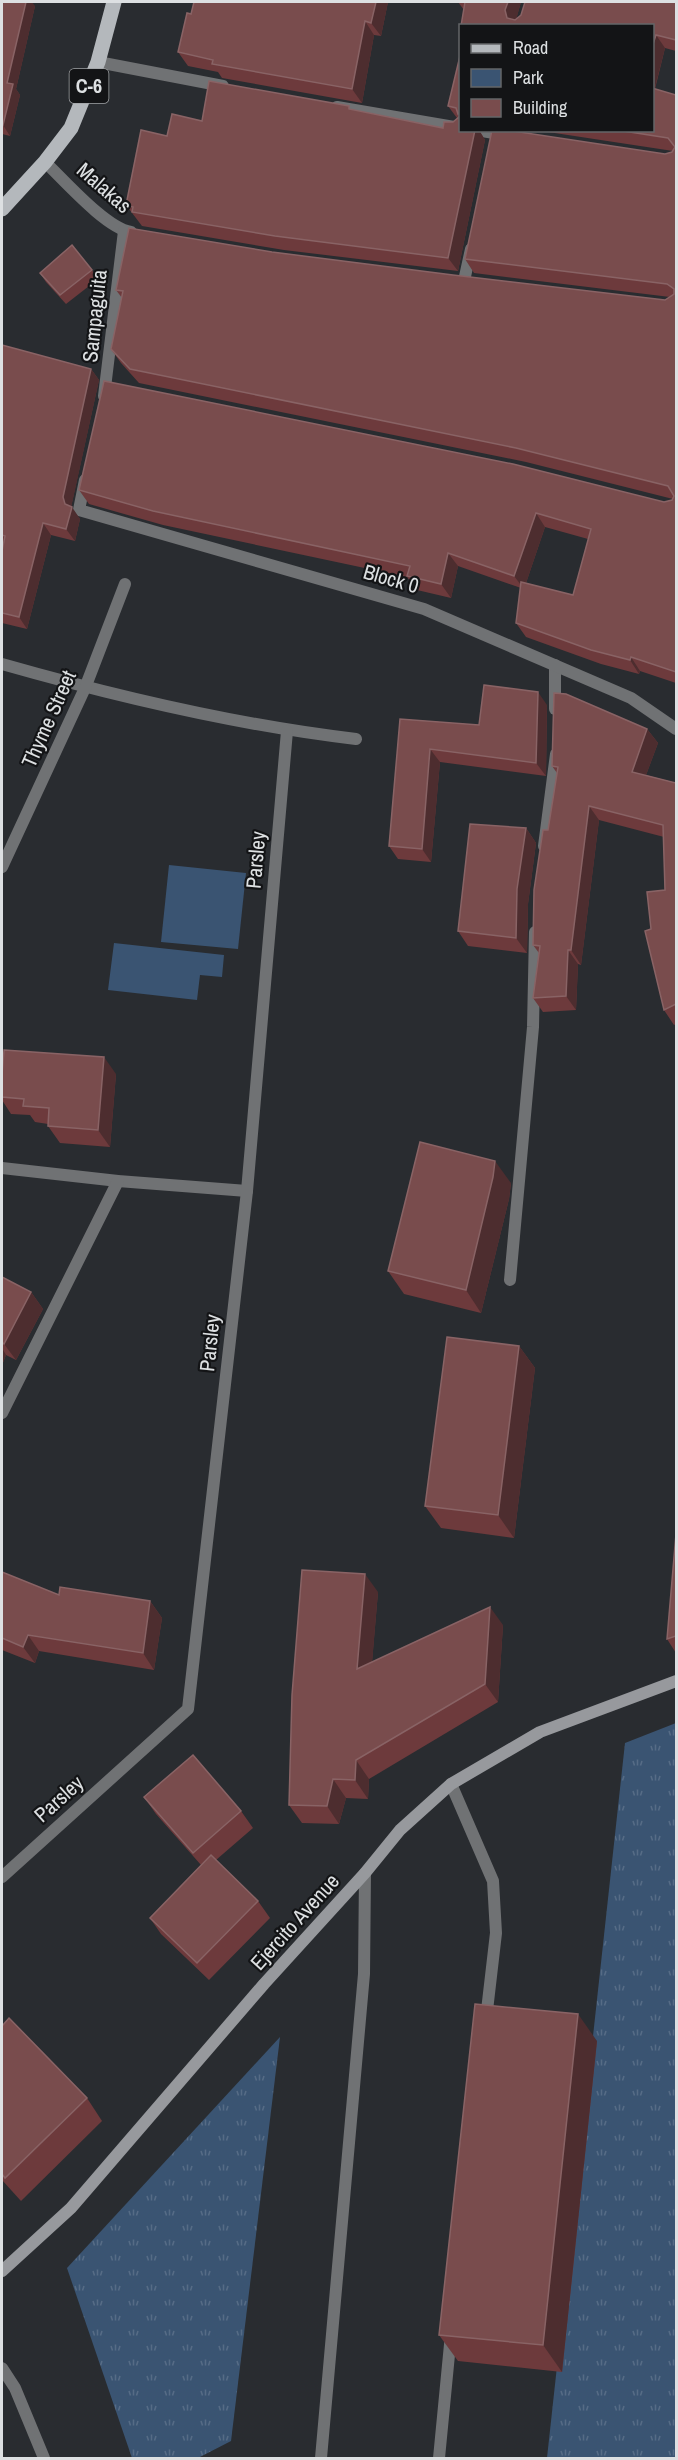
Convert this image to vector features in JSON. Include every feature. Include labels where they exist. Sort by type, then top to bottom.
[{"type":"main road","name":"C-6","points":[[2,209],[45,162],[71,128],[98,62],[114,2]]},
{"type":"main road","name":"Ejercito Avenue","points":[[2,2271],[70,2208],[365,1873],[400,1830],[451,1784],[540,1732],[676,1681]]},
{"type":"street","points":[[98,62],[231,87]]},
{"type":"street","points":[[322,104],[459,128]]},
{"type":"street","points":[[494,136],[518,137]]},
{"type":"street","name":"Malakas","points":[[45,162],[124,231],[147,235]]},
{"type":"street","name":"Sampaguita","points":[[102,407],[113,386],[124,231]]},
{"type":"street","points":[[464,281],[474,235]]},
{"type":"street","name":"Block 0","points":[[89,465],[79,510],[424,609],[631,698],[676,729]]},
{"type":"street","name":"Thyme Street","points":[[2,867],[86,688],[125,584]]},
{"type":"street","points":[[2,664],[86,688],[287,731],[356,739]]},
{"type":"street","points":[[542,860],[556,761],[555,666]]},
{"type":"street","name":"Parsley","points":[[2,1877],[188,1708],[247,1191],[287,731]]},
{"type":"street","points":[[510,1280],[533,1027],[535,915]]},
{"type":"street","points":[[2,1168],[118,1181],[247,1191]]},
{"type":"street","points":[[2,1413],[118,1181]]},
{"type":"street","points":[[451,1784],[493,1881],[496,1933],[484,2037]]},
{"type":"street","points":[[321,2458],[364,1974],[365,1873]]},
{"type":"street","points":[[439,2458],[453,2322]]},
{"type":"street","points":[[2,2368],[15,2388],[44,2458]]},
{"type":"green space","points":[[169,865],[246,873],[238,949],[161,942]]},
{"type":"green space","points":[[114,943],[224,955],[222,977],[200,975],[197,1000],[108,990]]},
{"type":"green space","points":[[676,1723],[676,2458],[547,2458],[625,1743]]},
{"type":"green space","points":[[280,2037],[231,2441],[198,2458],[132,2458],[67,2268]]},
{"type":"building","points":[[2,2],[26,2],[7,83],[13,84],[3,125],[2,124]]},
{"type":"building","points":[[194,2],[376,2],[371,23],[365,21],[352,89],[212,64],[213,60],[178,52],[187,13],[191,14]]},
{"type":"building","points":[[465,2],[508,2],[505,10],[507,18],[515,20],[521,15],[525,2],[676,2],[676,40],[656,35],[654,41],[654,24],[461,24]]},
{"type":"building","points":[[459,60],[459,113],[456,108],[448,106]]},
{"type":"building","points":[[209,81],[349,106],[349,109],[443,128],[444,122],[453,122],[459,117],[459,132],[475,132],[448,258],[275,236],[132,212],[133,207],[126,205],[141,130],[167,136],[172,114],[202,121]]},
{"type":"building","points":[[654,89],[676,95],[676,672],[631,657],[630,660],[591,650],[516,623],[521,582],[573,595],[591,529],[536,513],[514,576],[448,553],[441,584],[407,576],[410,566],[153,511],[79,490],[104,381],[513,464],[664,502],[672,500],[674,496],[668,486],[516,448],[130,369],[111,349],[123,291],[116,290],[129,228],[272,252],[665,300],[674,294],[674,289],[667,284],[465,259],[492,132],[519,132],[665,154],[672,152],[675,147],[668,138],[630,132],[654,132]]},
{"type":"building","points":[[72,245],[92,270],[60,295],[40,273]]},
{"type":"building","points":[[2,345],[91,369],[63,497],[65,504],[72,507],[66,529],[43,523],[19,617],[2,613],[2,551],[5,536],[2,535]]},
{"type":"building","points":[[484,685],[538,692],[536,763],[430,749],[422,849],[389,846],[400,719],[479,725]]},
{"type":"building","points":[[554,693],[566,694],[647,729],[632,772],[676,783],[676,1004],[664,1010],[645,931],[651,929],[647,892],[665,890],[663,825],[589,806],[571,950],[568,950],[566,996],[533,998],[540,946],[533,945],[534,890],[543,830],[548,830],[558,767],[552,766]]},
{"type":"building","points":[[470,824],[526,828],[517,889],[516,938],[458,931]]},
{"type":"building","points":[[4,1050],[104,1057],[98,1130],[48,1126],[49,1108],[23,1106],[24,1099],[2,1097]]},
{"type":"building","points":[[420,1142],[495,1161],[466,1290],[388,1271]]},
{"type":"building","points":[[2,1277],[31,1292],[4,1344],[2,1342]]},
{"type":"building","points":[[447,1337],[519,1346],[498,1515],[425,1506]]},
{"type":"building","points":[[676,1534],[676,1636],[667,1639]]},
{"type":"building","points":[[302,1570],[365,1574],[357,1669],[490,1607],[485,1684],[356,1760],[355,1780],[333,1779],[327,1806],[289,1805],[292,1695]]},
{"type":"building","points":[[2,1572],[59,1595],[60,1587],[150,1601],[143,1653],[28,1635],[23,1647],[2,1638]]},
{"type":"building","points":[[193,1755],[241,1811],[193,1853],[144,1797]]},
{"type":"building","points":[[211,1855],[258,1901],[197,1963],[150,1918]]},
{"type":"building","points":[[475,2004],[578,2014],[543,2345],[439,2335]]},
{"type":"building","points":[[9,2018],[87,2098],[5,2178],[2,2174],[2,2026]]}]
